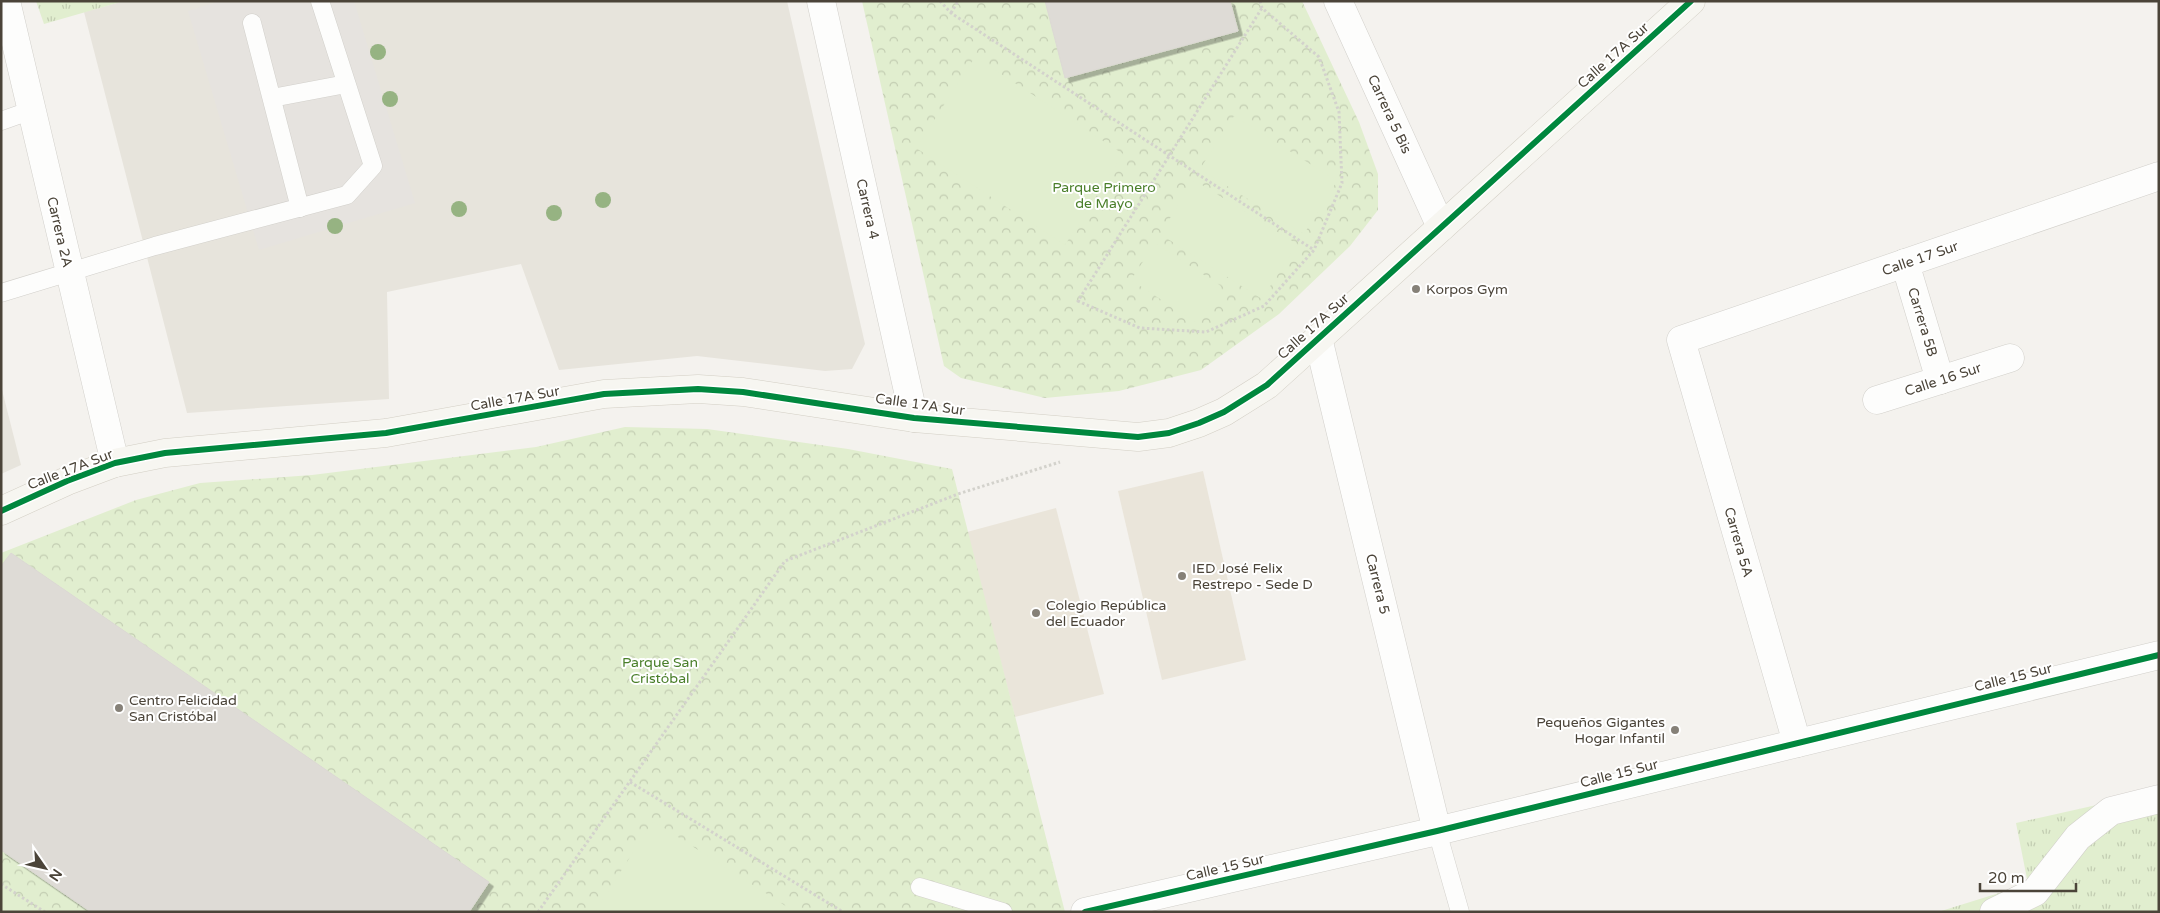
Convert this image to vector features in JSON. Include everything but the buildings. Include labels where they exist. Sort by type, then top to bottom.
[{"type":"street","name":"Carrera 2A","points":[[6,1],[115,463]]},
{"type":"street","name":"Carrera 4","points":[[821,1],[914,418]]},
{"type":"street","name":"Calle 17A Sur","points":[[1,510],[67,481],[115,463],[165,453],[386,433],[604,394],[648,390],[698,389],[744,392],[914,418],[1103,436],[1138,437],[1169,433],[1216,416],[1246,400],[1267,385],[1691,1]]},
{"type":"street","name":"Carrera 5 Bis","points":[[1342,3],[1441,227]]},
{"type":"street","name":"Calle 17 Sur","points":[[1681,340],[2159,176]]},
{"type":"street","name":"Carrera 5B","points":[[1905,263],[1940,380]]},
{"type":"street","name":"Carrera 5","points":[[1318,338],[1437,831]]},
{"type":"street","name":"Carrera 5A","points":[[1681,340],[1797,743]]},
{"type":"street","name":"Calle 16 Sur","points":[[1877,400],[2010,358]]},
{"type":"street","name":"Calle 15 Sur","points":[[1085,912],[1437,831],[2159,654]]},
{"type":"street","points":[[1994,912],[2035,892],[2078,837],[2111,811],[2159,799]]},
{"type":"lane","points":[[1,293],[155,246],[347,194],[373,166],[320,1]]},
{"type":"lane","points":[[252,23],[300,208]]},
{"type":"lane","points":[[272,98],[346,84]]},
{"type":"lane","points":[[1,121],[32,110]]},
{"type":"lane","points":[[1437,831],[1460,912]]},
{"type":"lane","points":[[920,887],[1003,912]]},
{"type":"path","points":[[940,1],[951,13],[1314,250]]},
{"type":"path","points":[[951,13],[958,1]]},
{"type":"path","points":[[1260,1],[1262,8],[1319,57],[1339,112],[1342,183],[1314,250],[1264,306],[1206,332],[1140,328],[1078,301],[1262,8]]},
{"type":"path","points":[[538,912],[785,560],[958,494],[1062,461]]},
{"type":"path","points":[[630,782],[843,912]]},
{"type":"path","points":[[1,884],[46,912]]},
{"type":"shaded area","points":[[124,1],[787,1],[865,344],[852,369],[825,371],[697,356],[559,370],[521,264],[387,292],[389,399],[187,413],[84,12]]},
{"type":"shaded area","points":[[220,1],[354,1],[415,203],[259,250],[188,11]]},
{"type":"shaded area","points":[[1,386],[21,465],[1,474]]},
{"type":"shaded area","name":"IED José Felix Restrepo - Sede D","points":[[1203,471],[1246,660],[1162,680],[1118,491]]},
{"type":"shaded area","name":"Colegio República del Ecuador","points":[[1056,508],[1104,694],[1015,717],[967,532]]},
{"type":"green space","points":[[36,1],[124,1],[44,24]]},
{"type":"green space","name":"Parque Primero de Mayo","points":[[862,1],[1302,1],[1359,122],[1378,174],[1378,210],[1350,246],[1279,314],[1201,370],[1119,391],[1045,398],[961,378],[944,366]]},
{"type":"green space","points":[[975,57],[1123,154],[1065,245],[916,148]]},
{"type":"green space","points":[[1234,116],[1337,181],[1304,234],[1200,169]]},
{"type":"green space","points":[[1194,180],[1297,244],[1262,299],[1160,234]]},
{"type":"green space","points":[[1155,243],[1221,286],[1197,323],[1131,280]]},
{"type":"green space","name":"Parque San Cristóbal","points":[[625,427],[707,429],[848,449],[952,469],[1065,912],[1,912],[1,553],[136,500],[200,483],[312,475],[536,447]]},
{"type":"green space","points":[[2159,791],[2159,912],[1938,912],[2028,884],[2016,823]]},
{"type":"green space","points":[[653,821],[795,912],[595,912]]},
{"type":"green space","points":[[1,889],[36,912],[1,912]]},
{"type":"cycle path","points":[[1,511],[67,481],[115,463],[165,453],[386,433],[604,394],[698,389],[743,392],[914,418],[1138,437],[1169,433],[1224,412],[1267,385],[1691,1]]},
{"type":"cycle path","points":[[1085,912],[1437,831],[2159,655]]},
{"type":"place","name":"Korpos Gym","points":[[1416,289]]},
{"type":"place","name":"IED José Felix Restrepo - Sede D","points":[[1182,576]]},
{"type":"place","name":"Colegio República del Ecuador","points":[[1036,613]]},
{"type":"place","name":"Centro Felicidad San Cristóbal","points":[[119,708]]},
{"type":"place","name":"Pequeños Gigantes Hogar Infantil","points":[[1675,730]]}]
